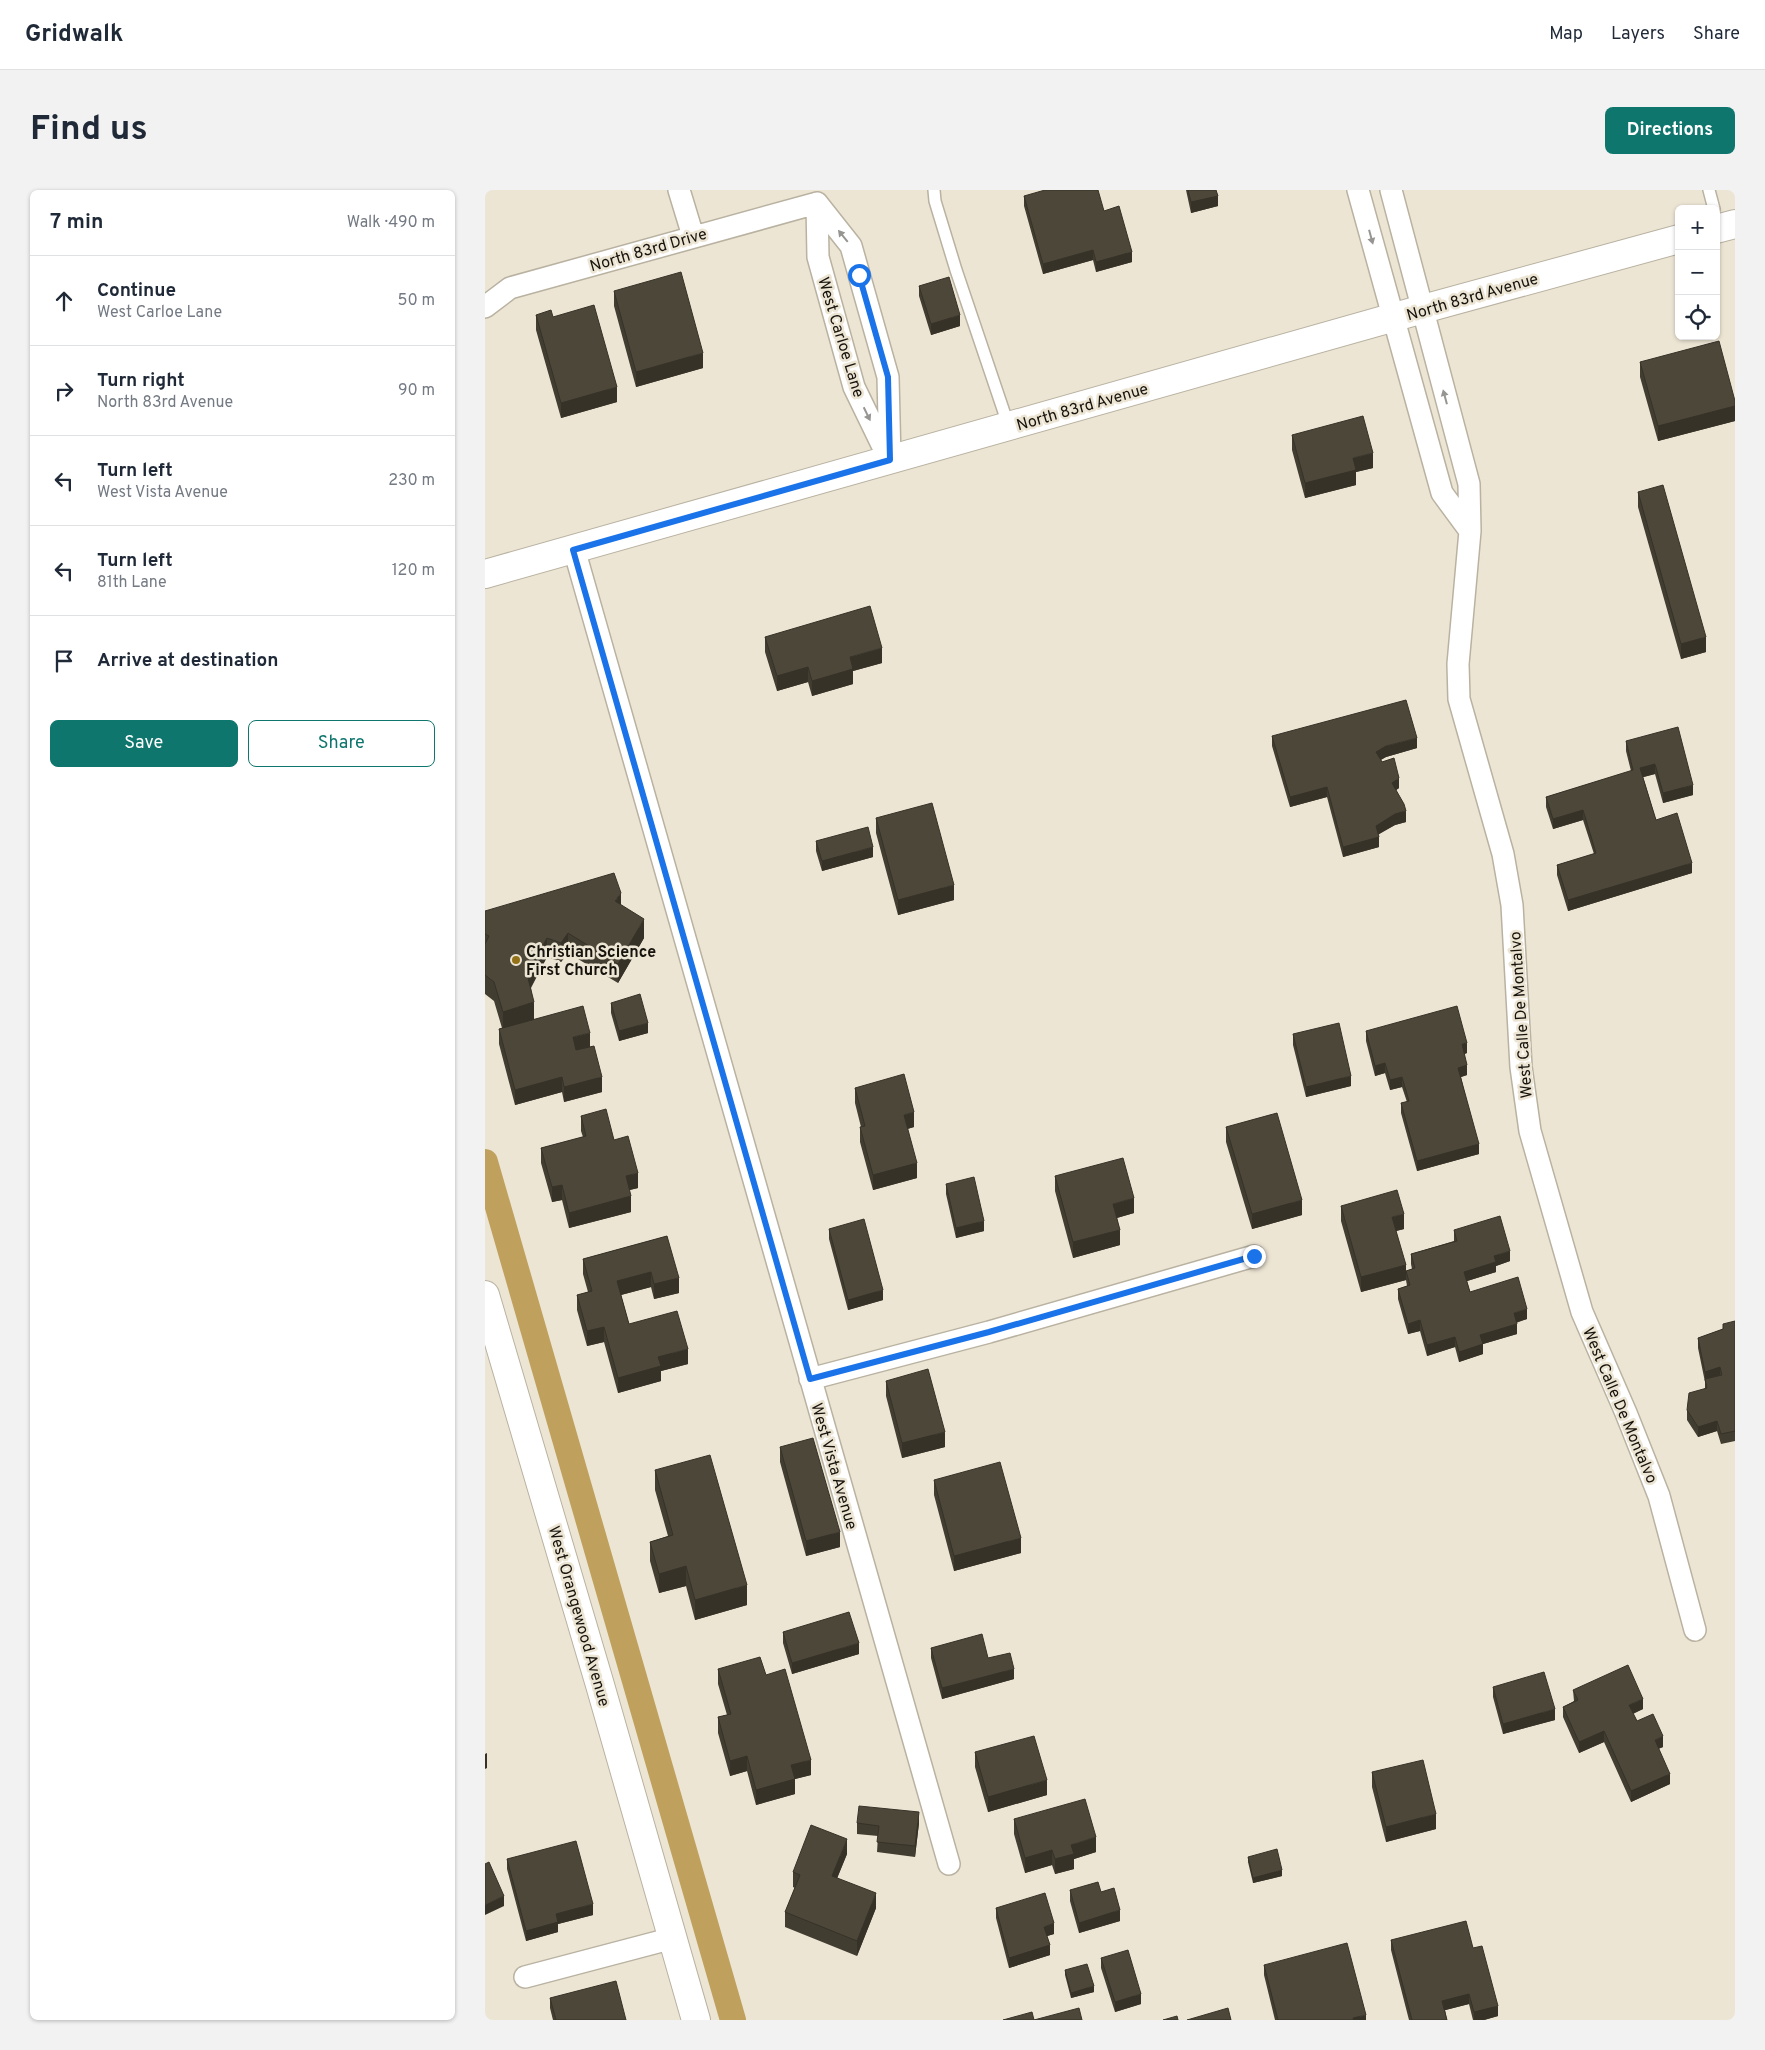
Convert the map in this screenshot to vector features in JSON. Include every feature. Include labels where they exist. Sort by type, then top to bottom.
[{"type":"main road","name":"North 83rd Avenue","points":[[485,574],[1423,309],[1675,240]]},
{"type":"main road","name":"West Orangewood Avenue","points":[[485,1296],[554,1525],[696,2020]]},
{"type":"street","points":[[679,190],[693,236]]},
{"type":"street","points":[[1358,190],[1442,493],[1470,530]]},
{"type":"street","name":"West Calle De Montalvo","points":[[1391,190],[1469,484],[1470,530],[1458,664],[1459,699],[1503,854],[1512,905],[1521,1067],[1530,1131],[1582,1312],[1626,1413],[1659,1496],[1695,1630]]},
{"type":"street","name":"North 83rd Drive","points":[[485,307],[510,288],[817,203]]},
{"type":"street","name":"West Carloe Lane","points":[[817,203],[851,246],[888,377],[890,460]]},
{"type":"street","name":"West Carloe Lane","points":[[817,203],[818,257],[854,387],[890,460]]},
{"type":"street","points":[[826,284],[859,275]]},
{"type":"street","points":[[1431,452],[1458,444]]},
{"type":"street","name":"West Vista Avenue","points":[[573,550],[949,1864]]},
{"type":"street","points":[[810,1379],[989,1332],[1254,1256]]},
{"type":"street","points":[[525,1977],[673,1938]]},
{"type":"lane","points":[[934,190],[935,201],[956,270],[1009,427]]},
{"type":"lane","points":[[1709,190],[1714,205]]},
{"type":"building","points":[[1045,190],[1098,190],[1104,211],[1119,206],[1132,252],[1096,262],[1093,250],[1043,264],[1024,196]]},
{"type":"building","points":[[1188,190],[1216,190],[1218,196],[1191,202]]},
{"type":"building","points":[[681,272],[703,353],[636,372],[614,291]]},
{"type":"building","points":[[949,277],[960,315],[931,324],[919,286]]},
{"type":"building","points":[[594,305],[617,387],[561,403],[536,315],[551,310],[553,317]]},
{"type":"building","points":[[1719,341],[1735,406],[1658,426],[1640,362]]},
{"type":"building","points":[[1363,416],[1373,453],[1353,458],[1356,470],[1305,483],[1292,435]]},
{"type":"building","points":[[1663,485],[1706,637],[1681,644],[1638,492]]},
{"type":"building","points":[[870,606],[882,648],[850,657],[853,669],[812,681],[808,667],[777,676],[765,637]]},
{"type":"building","points":[[1406,700],[1417,738],[1386,746],[1376,752],[1382,762],[1394,758],[1399,778],[1392,783],[1406,811],[1395,814],[1376,826],[1379,837],[1343,847],[1327,787],[1290,797],[1272,736]]},
{"type":"building","points":[[1678,727],[1693,785],[1663,793],[1655,764],[1640,768],[1656,820],[1677,813],[1692,863],[1568,900],[1557,865],[1596,853],[1583,810],[1553,819],[1546,797],[1633,770],[1626,741]]},
{"type":"building","points":[[932,803],[954,885],[898,900],[876,818]]},
{"type":"building","points":[[868,827],[873,847],[822,861],[816,841]]},
{"type":"building","name":"Christian Science First Church","points":[[614,873],[621,893],[615,901],[644,919],[618,964],[568,933],[561,943],[547,938],[527,974],[534,1002],[503,1012],[494,982],[485,975],[485,944],[489,936],[485,934],[485,911]]},
{"type":"building","points":[[640,994],[648,1023],[619,1031],[611,1003]]},
{"type":"building","points":[[583,1006],[590,1033],[573,1037],[576,1050],[594,1046],[602,1077],[564,1087],[562,1077],[515,1090],[499,1029]]},
{"type":"building","points":[[1457,1006],[1467,1043],[1462,1044],[1467,1065],[1458,1068],[1479,1144],[1417,1161],[1401,1103],[1409,1101],[1402,1077],[1390,1080],[1385,1063],[1375,1066],[1366,1031]]},
{"type":"building","points":[[1339,1023],[1351,1076],[1306,1087],[1293,1034]]},
{"type":"building","points":[[904,1074],[914,1112],[904,1115],[917,1163],[873,1175],[860,1127],[865,1126],[855,1088]]},
{"type":"building","points":[[606,1109],[614,1140],[628,1136],[638,1173],[626,1176],[631,1196],[569,1213],[562,1185],[552,1187],[541,1148],[586,1136],[581,1116]]},
{"type":"building","points":[[1277,1113],[1302,1200],[1252,1214],[1226,1127]]},
{"type":"building","points":[[1123,1158],[1134,1198],[1113,1204],[1120,1230],[1073,1242],[1055,1176]]},
{"type":"building","points":[[974,1177],[984,1221],[956,1228],[946,1184]]},
{"type":"building","points":[[1397,1190],[1404,1214],[1392,1217],[1406,1265],[1361,1277],[1341,1206]]},
{"type":"building","points":[[1500,1216],[1510,1251],[1494,1256],[1496,1262],[1464,1272],[1470,1292],[1518,1277],[1527,1309],[1514,1313],[1517,1324],[1480,1335],[1483,1344],[1459,1352],[1455,1337],[1427,1345],[1420,1320],[1408,1324],[1398,1289],[1410,1285],[1406,1271],[1415,1268],[1411,1254],[1457,1241],[1454,1230]]},
{"type":"building","points":[[864,1219],[883,1290],[848,1300],[829,1229]]},
{"type":"building","points":[[667,1236],[679,1278],[654,1284],[651,1272],[617,1281],[629,1324],[677,1311],[688,1349],[658,1357],[661,1366],[618,1378],[604,1327],[587,1331],[577,1295],[592,1291],[583,1259]]},
{"type":"building","points":[[1735,1321],[1735,1431],[1721,1434],[1717,1421],[1698,1427],[1687,1410],[1689,1393],[1707,1388],[1705,1379],[1722,1375],[1720,1367],[1705,1372],[1698,1338],[1723,1329],[1723,1324]]},
{"type":"building","points":[[928,1369],[945,1432],[902,1443],[886,1381]]},
{"type":"building","points":[[813,1438],[840,1532],[806,1541],[780,1447]]},
{"type":"building","points":[[710,1455],[747,1585],[695,1600],[686,1566],[659,1574],[650,1542],[673,1535],[655,1470]]},
{"type":"building","points":[[1000,1462],[1021,1538],[954,1556],[934,1480]]},
{"type":"building","points":[[849,1612],[859,1643],[792,1663],[783,1632]]},
{"type":"building","points":[[982,1634],[988,1658],[1010,1653],[1014,1669],[942,1688],[931,1648]]},
{"type":"building","points":[[760,1657],[766,1675],[785,1669],[811,1760],[791,1765],[795,1779],[756,1790],[747,1756],[730,1761],[718,1717],[731,1714],[718,1669]]},
{"type":"building","points":[[1628,1665],[1643,1699],[1629,1705],[1637,1721],[1653,1714],[1663,1736],[1655,1740],[1670,1774],[1631,1791],[1604,1731],[1579,1742],[1563,1707],[1578,1700],[1573,1690]]},
{"type":"building","points":[[1544,1672],[1555,1709],[1503,1724],[1493,1687]]},
{"type":"building","points":[[1034,1736],[1047,1780],[988,1797],[975,1752]]},
{"type":"building","points":[[1423,1760],[1436,1814],[1386,1827],[1372,1772]]},
{"type":"building","points":[[1085,1799],[1096,1837],[1071,1845],[1074,1854],[1055,1859],[1052,1850],[1025,1858],[1014,1819]]},
{"type":"building","points":[[859,1806],[919,1812],[915,1846],[877,1842],[879,1826],[857,1823]]},
{"type":"building","points":[[811,1825],[847,1839],[832,1876],[876,1893],[857,1941],[785,1912],[800,1875],[793,1872]]},
{"type":"building","points":[[576,1841],[593,1904],[556,1914],[558,1922],[526,1931],[507,1859]]},
{"type":"building","points":[[1277,1849],[1282,1870],[1253,1878],[1248,1857]]},
{"type":"building","points":[[489,1862],[504,1896],[485,1905],[485,1864]]},
{"type":"building","points":[[1098,1882],[1101,1892],[1114,1888],[1120,1910],[1079,1923],[1070,1890]]},
{"type":"building","points":[[1045,1893],[1054,1923],[1044,1927],[1050,1945],[1009,1958],[996,1908]]},
{"type":"building","points":[[1466,1921],[1473,1948],[1482,1946],[1498,2006],[1474,2012],[1469,1994],[1442,2001],[1447,2020],[1412,2020],[1391,1940]]},
{"type":"building","points":[[1347,1943],[1366,2015],[1353,2018],[1354,2020],[1278,2020],[1264,1965]]},
{"type":"building","points":[[1128,1950],[1141,1994],[1115,2002],[1101,1958]]},
{"type":"building","points":[[1087,1964],[1094,1986],[1071,1993],[1065,1970]]},
{"type":"building","points":[[616,1981],[626,2020],[556,2020],[550,1998]]},
{"type":"building","points":[[1079,2008],[1082,2020],[1034,2020]]},
{"type":"building","points":[[1228,2008],[1231,2020],[1187,2020]]},
{"type":"building","points":[[1032,2012],[1034,2020],[1003,2020]]},
{"type":"building","points":[[1177,2016],[1178,2020],[1163,2020]]},
{"type":"waterway","points":[[485,1162],[733,2020]]},
{"type":"place","name":"Christian Science First Church","points":[[516,960]]},
{"type":"route","points":[[859,275],[888,377],[890,460],[573,550],[810,1379],[989,1332],[1254,1256]]}]
